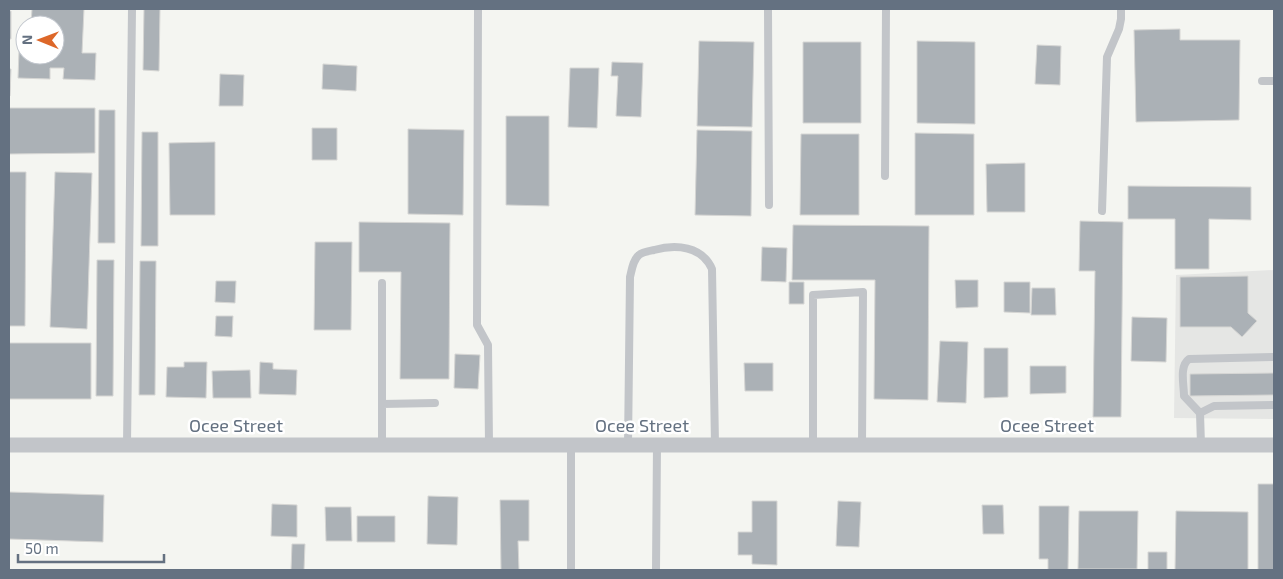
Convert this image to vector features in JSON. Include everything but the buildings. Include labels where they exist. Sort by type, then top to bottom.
[{"type":"street","name":"Ocee Street","points":[[9,445],[1274,445]]},
{"type":"lane","points":[[127,445],[132,9]]},
{"type":"lane","points":[[478,9],[477,325],[488,345],[489,445]]},
{"type":"lane","points":[[768,9],[769,205]]},
{"type":"lane","points":[[885,176],[886,9]]},
{"type":"lane","points":[[1102,211],[1107,57],[1119,29],[1121,9]]},
{"type":"lane","points":[[1262,81],[1274,81]]},
{"type":"lane","points":[[628,445],[630,276],[633,262],[640,254],[665,247],[679,247],[700,253],[708,259],[712,269],[715,445]]},
{"type":"lane","points":[[382,284],[382,445]]},
{"type":"lane","points":[[813,445],[813,295],[863,292],[862,444]]},
{"type":"lane","points":[[1201,445],[1200,413],[1184,396],[1183,368],[1186,361],[1189,359],[1274,357]]},
{"type":"lane","points":[[382,404],[435,403]]},
{"type":"lane","points":[[1200,413],[1214,406],[1274,405]]},
{"type":"lane","points":[[571,445],[571,570]]},
{"type":"lane","points":[[656,570],[657,445]]},
{"type":"shaded area","points":[[1274,270],[1274,419],[1174,418],[1176,275]]}]
